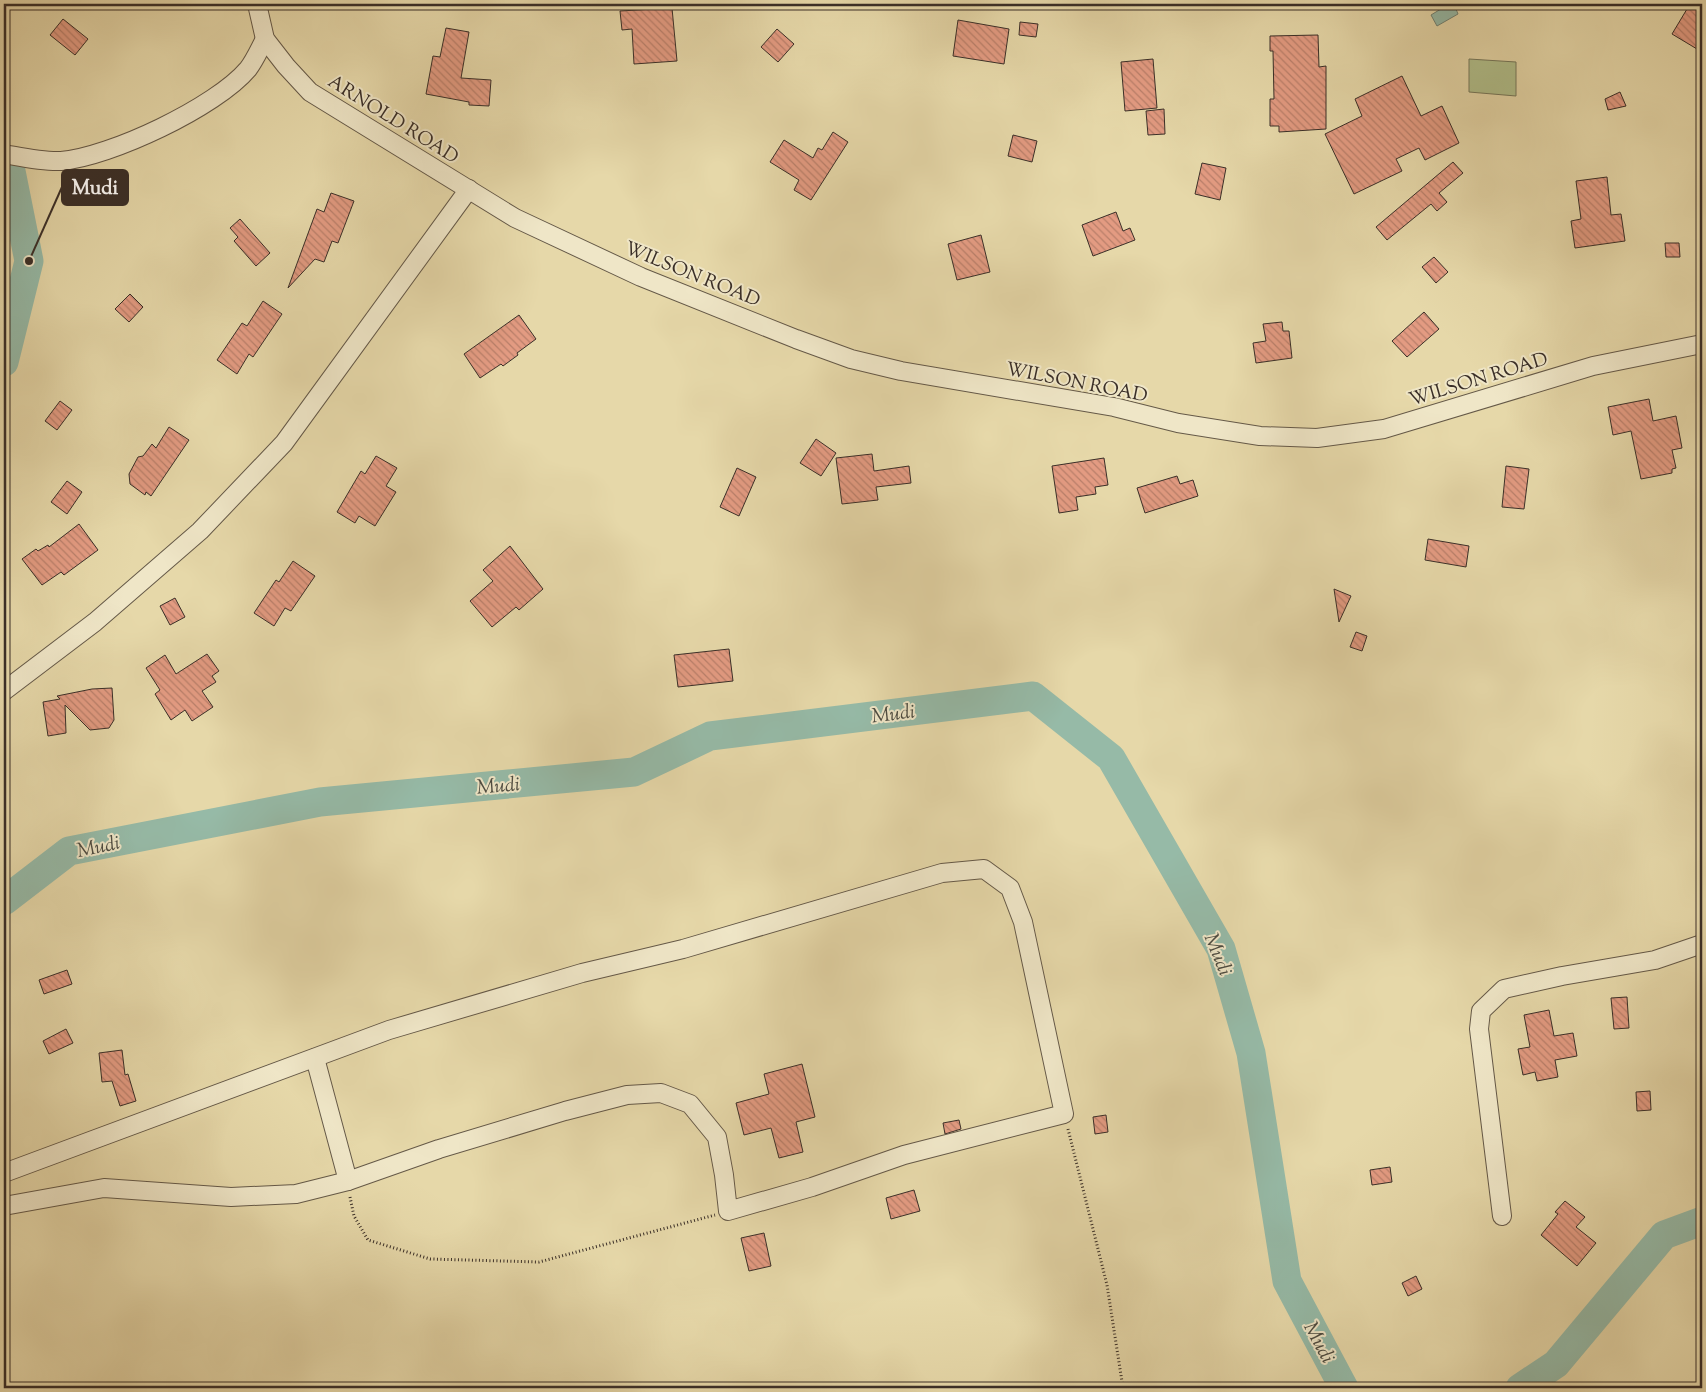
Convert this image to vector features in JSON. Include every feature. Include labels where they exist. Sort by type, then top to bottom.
[{"type":"street","name":"ARNOLD ROAD","points":[[257,4],[265,39],[310,92],[469,189]]},
{"type":"street","points":[[4,154],[60,161],[100,154],[140,138],[223,91],[248,68],[265,39]]},
{"type":"street","points":[[4,691],[96,622],[200,531],[284,444],[469,189]]},
{"type":"street","name":"WILSON ROAD","points":[[469,189],[515,218],[640,277],[852,359],[901,371],[1114,407],[1178,423],[1260,436],[1317,438],[1384,428],[1593,366],[1702,344]]},
{"type":"street","points":[[4,1173],[389,1030],[582,973],[683,949],[942,873],[984,869],[1010,888],[1023,922],[1064,1114],[904,1155],[812,1187],[728,1211],[717,1137],[690,1104],[661,1093],[627,1094],[565,1111],[439,1149],[348,1181],[296,1194],[232,1198],[104,1188],[4,1206]]},
{"type":"street","points":[[1502,1216],[1479,1029],[1481,1011],[1504,989],[1562,976],[1655,960],[1702,944]]},
{"type":"street","points":[[315,1058],[348,1181]]},
{"type":"path","points":[[1064,1114],[1107,1286],[1123,1388]]},
{"type":"path","points":[[348,1181],[354,1216],[368,1240],[430,1259],[539,1262],[728,1211]]},
{"type":"shaded area","points":[[1449,4],[1454,4],[1458,14],[1437,26],[1431,15]]},
{"type":"shaded area","points":[[1469,59],[1516,62],[1516,96],[1469,92]]},
{"type":"building","points":[[1690,4],[1702,4],[1702,52],[1672,34]]},
{"type":"building","points":[[672,8],[677,61],[634,64],[632,29],[622,30],[620,11]]},
{"type":"building","points":[[63,19],[88,39],[75,55],[50,35]]},
{"type":"building","points":[[958,20],[1009,29],[1004,64],[953,56]]},
{"type":"building","points":[[1020,22],[1038,24],[1036,37],[1019,35]]},
{"type":"building","points":[[446,28],[469,32],[461,78],[491,80],[489,106],[469,105],[469,102],[426,94],[433,56],[440,57]]},
{"type":"building","points":[[777,29],[794,44],[778,62],[761,47]]},
{"type":"building","points":[[1318,35],[1319,67],[1326,66],[1326,129],[1279,132],[1279,126],[1270,126],[1270,99],[1274,99],[1273,51],[1270,51],[1270,36]]},
{"type":"building","points":[[1153,59],[1157,108],[1125,111],[1121,62]]},
{"type":"building","points":[[1402,76],[1421,116],[1442,106],[1459,143],[1425,160],[1419,148],[1396,159],[1402,171],[1354,194],[1325,134],[1362,116],[1355,99]]},
{"type":"building","points":[[1620,92],[1626,106],[1608,110],[1605,99]]},
{"type":"building","points":[[1164,109],[1165,134],[1148,135],[1146,111]]},
{"type":"building","points":[[833,132],[848,142],[811,200],[794,190],[799,180],[770,162],[784,140],[813,158],[818,148],[822,150]]},
{"type":"building","points":[[1013,135],[1037,141],[1032,162],[1008,156]]},
{"type":"building","points":[[1453,162],[1463,173],[1439,193],[1447,202],[1437,211],[1431,204],[1387,240],[1376,227]]},
{"type":"building","points":[[1202,163],[1226,168],[1220,200],[1195,194]]},
{"type":"building","points":[[1607,177],[1611,215],[1621,214],[1625,241],[1575,248],[1571,221],[1581,219],[1576,181]]},
{"type":"building","points":[[331,193],[354,201],[338,243],[332,241],[324,262],[315,259],[288,288],[317,209],[324,212]]},
{"type":"building","points":[[1116,212],[1123,231],[1130,228],[1135,240],[1093,256],[1082,225]]},
{"type":"building","points":[[240,219],[270,253],[256,266],[234,241],[238,237],[230,228]]},
{"type":"building","points":[[981,235],[990,272],[957,280],[948,244]]},
{"type":"building","points":[[1665,243],[1679,243],[1680,257],[1666,257]]},
{"type":"building","points":[[1434,257],[1448,272],[1436,283],[1422,267]]},
{"type":"building","points":[[130,294],[143,307],[129,322],[115,309]]},
{"type":"building","points":[[263,301],[282,314],[253,357],[249,354],[237,374],[217,360],[242,323],[247,326]]},
{"type":"building","points":[[1424,312],[1439,329],[1407,357],[1392,341]]},
{"type":"building","points":[[519,315],[536,339],[503,366],[501,364],[480,378],[464,354]]},
{"type":"building","points":[[1282,322],[1283,331],[1289,331],[1292,358],[1256,363],[1253,343],[1266,341],[1263,324]]},
{"type":"building","points":[[1649,399],[1653,421],[1676,416],[1682,448],[1672,450],[1676,468],[1672,469],[1672,473],[1641,479],[1631,431],[1613,435],[1608,407]]},
{"type":"building","points":[[60,401],[72,410],[57,430],[45,421]]},
{"type":"building","points":[[169,427],[189,440],[151,496],[146,492],[145,495],[130,484],[129,474],[138,457],[143,456],[152,444],[156,448]]},
{"type":"building","points":[[816,439],[836,453],[821,476],[800,463]]},
{"type":"building","points":[[872,454],[874,471],[909,466],[911,483],[876,487],[878,500],[842,504],[836,458]]},
{"type":"building","points":[[376,456],[397,468],[386,486],[396,492],[375,526],[359,516],[355,523],[337,512],[361,471],[365,474]]},
{"type":"building","points":[[1104,458],[1108,485],[1095,487],[1096,494],[1076,497],[1078,510],[1059,513],[1052,466]]},
{"type":"building","points":[[1506,466],[1529,469],[1524,509],[1502,507]]},
{"type":"building","points":[[737,468],[756,477],[739,516],[720,507]]},
{"type":"building","points":[[1177,476],[1180,484],[1193,480],[1198,496],[1145,513],[1137,488]]},
{"type":"building","points":[[67,481],[82,492],[67,514],[51,502]]},
{"type":"building","points":[[79,524],[98,550],[64,575],[61,572],[42,585],[22,559],[36,549],[38,551],[48,545],[49,547]]},
{"type":"building","points":[[1428,539],[1469,546],[1466,567],[1425,560]]},
{"type":"building","points":[[510,546],[543,589],[519,610],[516,607],[492,627],[470,601],[493,581],[483,570]]},
{"type":"building","points":[[293,561],[315,576],[291,611],[285,608],[274,626],[254,613],[276,580],[279,582]]},
{"type":"building","points":[[1334,589],[1351,596],[1339,622]]},
{"type":"building","points":[[175,598],[185,617],[170,625],[160,606]]},
{"type":"building","points":[[1356,632],[1367,636],[1362,651],[1350,647]]},
{"type":"building","points":[[729,649],[733,681],[678,687],[674,655]]},
{"type":"building","points":[[207,654],[219,671],[212,676],[216,682],[202,691],[213,707],[192,721],[185,710],[171,720],[155,694],[160,690],[146,668],[165,655],[176,674]]},
{"type":"building","points":[[112,688],[114,720],[109,728],[90,730],[65,705],[66,733],[48,736],[43,702],[60,699],[57,696],[92,689]]},
{"type":"building","points":[[67,970],[72,984],[44,994],[39,980]]},
{"type":"building","points":[[1627,997],[1629,1028],[1614,1029],[1611,998]]},
{"type":"building","points":[[1549,1010],[1554,1036],[1573,1033],[1577,1056],[1555,1060],[1558,1077],[1537,1081],[1535,1072],[1523,1075],[1518,1049],[1530,1047],[1524,1015]]},
{"type":"building","points":[[66,1029],[73,1043],[49,1054],[43,1041]]},
{"type":"building","points":[[122,1050],[125,1075],[128,1074],[136,1101],[120,1106],[112,1081],[102,1082],[99,1053]]},
{"type":"building","points":[[802,1064],[815,1117],[796,1122],[803,1152],[779,1158],[771,1128],[744,1135],[736,1103],[769,1094],[764,1074]]},
{"type":"building","points":[[1650,1091],[1651,1110],[1637,1111],[1636,1092]]},
{"type":"building","points":[[1106,1115],[1108,1132],[1095,1134],[1093,1117]]},
{"type":"building","points":[[959,1120],[961,1129],[945,1134],[943,1123]]},
{"type":"building","points":[[1390,1167],[1392,1182],[1372,1185],[1370,1170]]},
{"type":"building","points":[[914,1190],[920,1211],[891,1219],[886,1198]]},
{"type":"building","points":[[1565,1201],[1585,1217],[1576,1227],[1596,1243],[1577,1266],[1541,1235],[1558,1214],[1555,1212]]},
{"type":"building","points":[[764,1233],[771,1266],[749,1271],[741,1238]]},
{"type":"building","points":[[1416,1276],[1422,1289],[1408,1296],[1402,1283]]},
{"type":"waterway","name":"Mudi","points":[[4,162],[10,166],[29,261],[4,362]]},
{"type":"waterway","name":"Mudi","points":[[4,901],[69,851],[320,802],[634,772],[710,736],[1033,696],[1111,758],[1221,949],[1251,1053],[1287,1281],[1344,1388]]},
{"type":"waterway","name":"Mudi","points":[[1520,1388],[1556,1364],[1664,1235],[1702,1221]]},
{"type":"place","name":"Mudi","points":[[29,261]]}]
